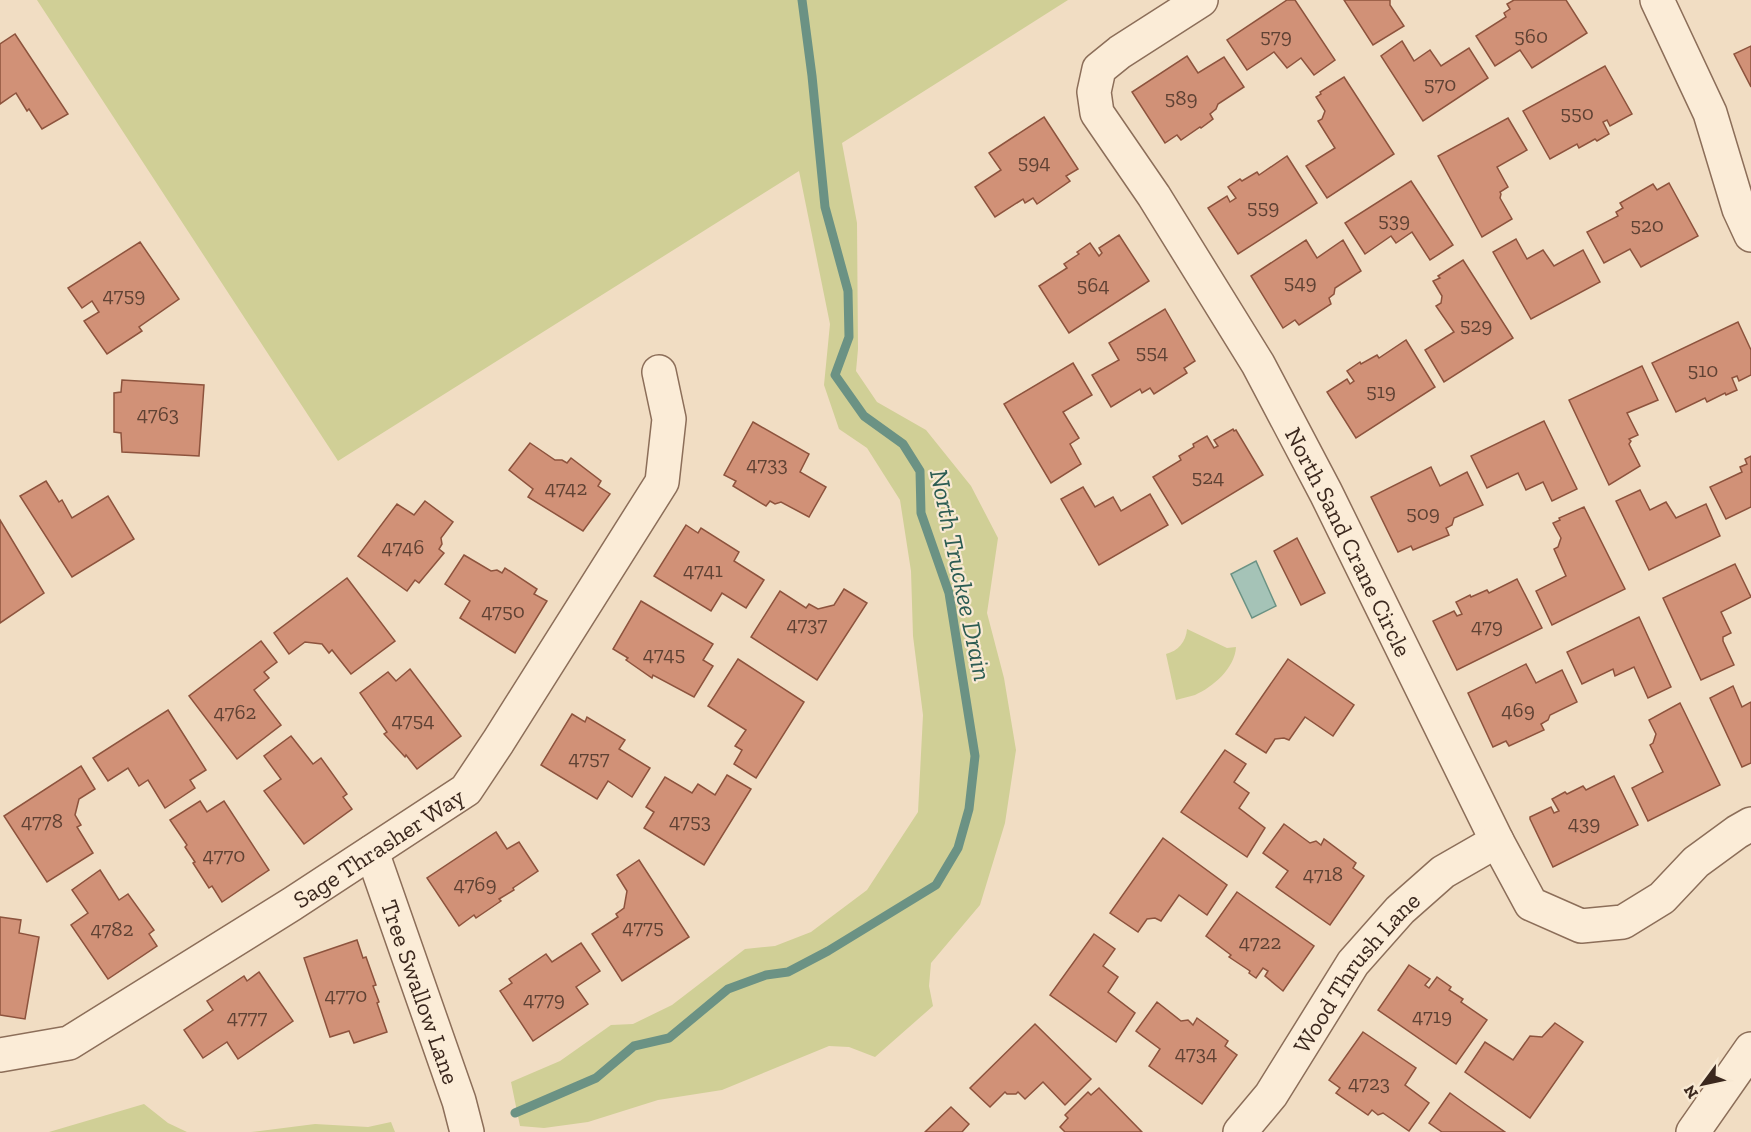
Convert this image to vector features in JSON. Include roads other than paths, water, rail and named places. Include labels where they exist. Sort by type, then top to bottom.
[{"type":"street","name":"North Sand Crane Circle","points":[[1201,0],[1120,52],[1099,69],[1094,92],[1097,113],[1154,196],[1258,364],[1326,493],[1497,841],[1532,904],[1581,926],[1623,922],[1662,898],[1696,862],[1751,824]]},
{"type":"street","points":[[1657,0],[1742,180],[1739,209],[1750,231]]},
{"type":"street","name":"Sage Thrasher Way","points":[[0,1055],[69,1043],[292,904],[466,790],[662,482],[669,419],[659,372]]},
{"type":"street","name":"Wood Thrush Lane","points":[[1240,1132],[1270,1095],[1353,963],[1400,910],[1443,872],[1497,841]]},
{"type":"street","name":"Tree Swallow Lane","points":[[372,852],[459,1101],[467,1132]]},
{"type":"street","points":[[1693,1132],[1751,1048]]},
{"type":"waterway","name":"North Truckee Drain","points":[[515,1113],[596,1078],[634,1046],[669,1038],[728,989],[766,975],[788,972],[828,951],[936,885],[958,848],[969,809],[975,756],[949,593],[921,513],[920,471],[903,444],[864,416],[835,375],[849,337],[848,291],[825,207],[802,0]]}]
